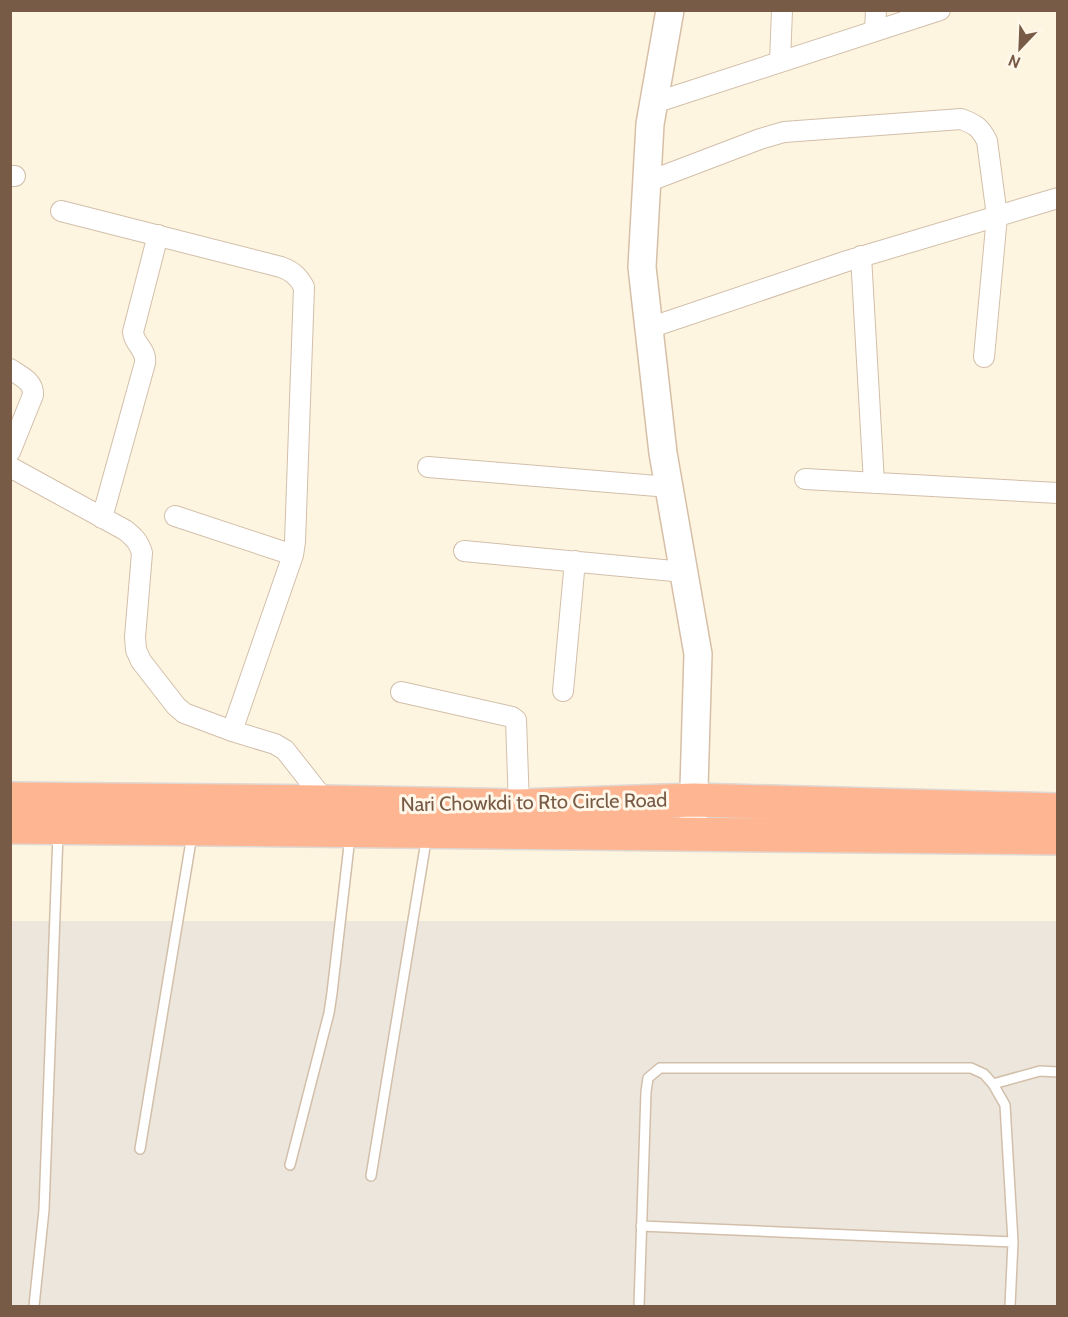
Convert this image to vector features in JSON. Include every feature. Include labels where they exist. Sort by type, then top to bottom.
[{"type":"highway","name":"Nari Chowkdi to Rto Circle Road","points":[[10,799],[59,813],[326,802],[519,806],[694,800],[1058,810]]},
{"type":"highway","points":[[10,827],[59,813],[193,829],[1058,838]]},
{"type":"street","points":[[780,62],[782,10]]},
{"type":"street","points":[[875,31],[876,10]]},
{"type":"street","points":[[654,103],[939,10]]},
{"type":"street","points":[[666,12],[650,124],[642,267],[663,453],[698,654],[692,834]]},
{"type":"street","points":[[647,182],[784,132],[961,119],[972,123],[981,130],[987,141],[997,216],[984,357]]},
{"type":"street","points":[[649,328],[861,256],[1058,198]]},
{"type":"street","points":[[61,211],[280,267],[291,271],[300,279],[304,287],[296,535],[293,555],[231,731]]},
{"type":"street","points":[[102,518],[145,363],[144,352],[135,341],[133,332],[158,235]]},
{"type":"street","points":[[861,256],[874,483]]},
{"type":"street","points":[[10,369],[31,383],[33,394],[10,452]]},
{"type":"street","points":[[10,466],[135,537],[142,553],[136,650],[141,661],[170,699],[184,713],[231,731],[275,744],[285,750],[326,802]]},
{"type":"street","points":[[428,467],[669,487]]},
{"type":"street","points":[[805,479],[1058,494]]},
{"type":"street","points":[[175,516],[293,555]]},
{"type":"street","points":[[464,551],[684,572]]},
{"type":"street","points":[[562,691],[575,561]]},
{"type":"street","points":[[401,692],[512,717],[516,720],[519,806]]},
{"type":"lane","points":[[34,1306],[44,1210],[59,813]]},
{"type":"lane","points":[[140,1149],[193,829]]},
{"type":"lane","points":[[290,1165],[329,1013],[351,831]]},
{"type":"lane","points":[[372,1176],[428,832]]},
{"type":"lane","points":[[639,1306],[646,1092],[648,1078],[660,1068],[971,1068],[984,1074],[993,1084],[1005,1105],[1013,1242],[1010,1306]]},
{"type":"lane","points":[[993,1084],[1040,1071],[1058,1072]]},
{"type":"lane","points":[[641,1226],[1013,1242]]},
{"type":"shaded area","points":[[11,921],[1057,921],[1057,1306],[11,1306]]}]
